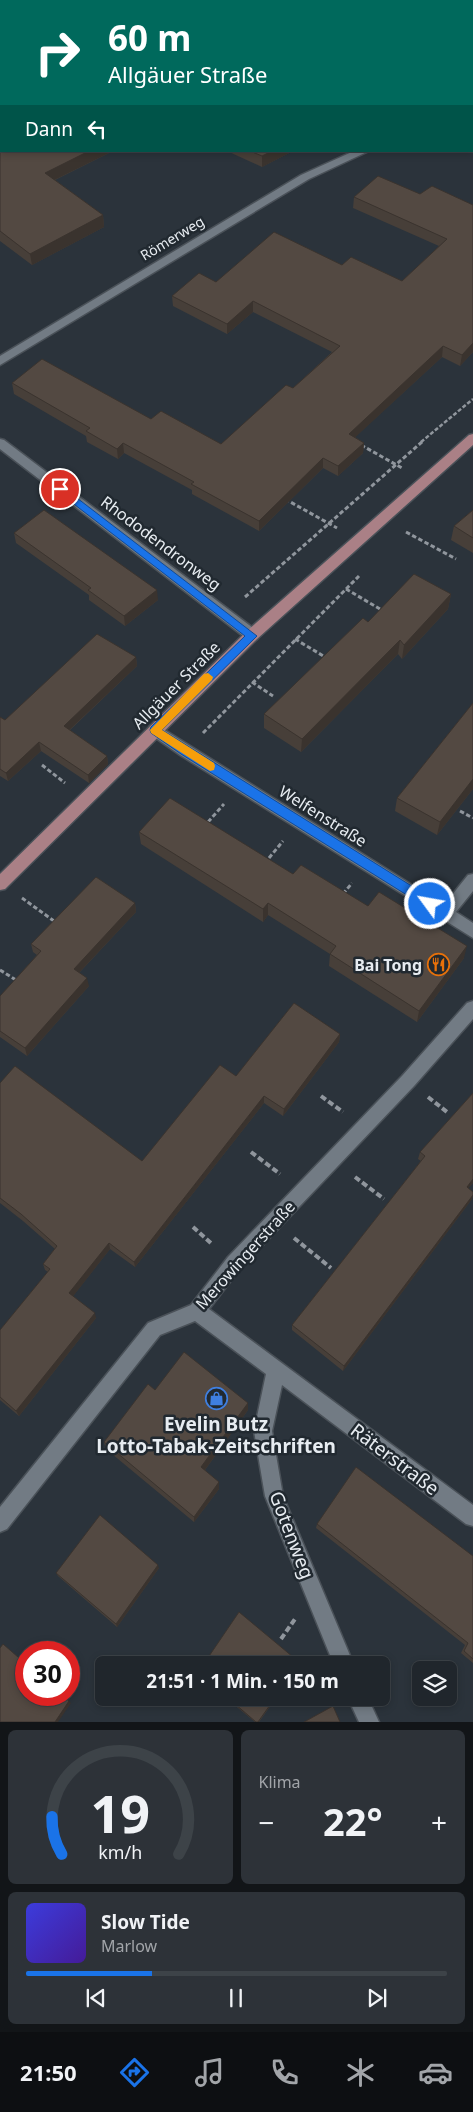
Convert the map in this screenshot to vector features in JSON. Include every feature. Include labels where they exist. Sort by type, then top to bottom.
[{"type":"main road","name":"Allgäuer Straße","points":[[1,883],[252,636],[382,517],[473,438]]},
{"type":"street","name":"Römerweg","points":[[0,360],[289,186],[336,162],[361,152]]},
{"type":"street","name":"Rhododendronweg","points":[[0,443],[252,636]]},
{"type":"street","name":"Welfenstraße","points":[[155,730],[185,751],[473,931]]},
{"type":"street","points":[[446,913],[473,880]]},
{"type":"street","name":"Merowingerstraße","points":[[0,1522],[154,1329],[197,1311],[234,1263],[408,1081],[473,1008]]},
{"type":"street","name":"Räterstraße","points":[[197,1311],[473,1517]]},
{"type":"street","name":"Gotenweg","points":[[276,1370],[263,1430],[274,1496],[340,1656]]},
{"type":"street","points":[[362,1706],[369,1722]]},
{"type":"path","points":[[225,614],[395,464],[473,399]]},
{"type":"path","points":[[353,441],[395,464]]},
{"type":"path","points":[[279,496],[358,539]]},
{"type":"path","points":[[382,517],[456,559]]},
{"type":"path","points":[[185,751],[366,570]]},
{"type":"path","points":[[346,590],[380,609]]},
{"type":"path","points":[[295,639],[324,657]]},
{"type":"path","points":[[252,682],[273,696]]},
{"type":"path","points":[[460,811],[473,818]]},
{"type":"path","points":[[1,883],[54,921]]},
{"type":"path","points":[[0,970],[16,980]]},
{"type":"path","points":[[251,1152],[302,1191]]},
{"type":"path","points":[[333,1160],[384,1199]]},
{"type":"path","points":[[274,1222],[331,1268]]},
{"type":"building","points":[[0,152],[87,152],[45,173],[103,215],[30,254],[0,231]]},
{"type":"building","points":[[252,152],[270,152],[262,156]]},
{"type":"building","points":[[378,176],[420,194],[432,186],[473,205],[473,343],[462,355],[443,346],[349,434],[364,443],[338,466],[323,458],[259,521],[191,484],[194,482],[123,443],[117,449],[86,431],[90,428],[12,383],[42,359],[151,419],[161,411],[221,444],[286,385],[293,388],[340,346],[253,301],[227,324],[172,296],[199,273],[216,282],[274,232],[342,265],[351,257],[402,281],[447,239],[354,197]]},
{"type":"building","points":[[44,510],[157,590],[124,616],[88,590],[91,588],[14,533]]},
{"type":"building","points":[[473,510],[473,538],[454,526]]},
{"type":"building","points":[[414,574],[451,594],[404,645],[400,640],[302,739],[264,714],[363,618],[368,622]]},
{"type":"building","points":[[97,634],[136,657],[64,726],[107,756],[88,775],[39,742],[6,773],[0,769],[0,717],[5,720]]},
{"type":"building","points":[[473,703],[473,779],[440,822],[397,798]]},
{"type":"building","points":[[170,798],[293,874],[301,865],[368,906],[379,892],[467,946],[419,1011],[330,954],[336,946],[268,903],[263,909],[139,832]]},
{"type":"building","points":[[96,877],[135,903],[74,969],[87,978],[25,1048],[0,1031],[0,996],[41,951],[31,944]]},
{"type":"building","points":[[294,1003],[340,1034],[284,1109],[264,1096],[134,1262],[109,1243],[69,1293],[95,1313],[16,1411],[0,1397],[0,1330],[50,1269],[43,1264],[57,1246],[0,1198],[0,1083],[15,1066],[142,1161],[220,1065],[236,1076]]},
{"type":"building","points":[[473,1093],[473,1179],[467,1187],[473,1192],[473,1195],[344,1366],[292,1325],[425,1156],[420,1152]]},
{"type":"building","points":[[184,1352],[248,1403],[201,1467],[219,1482],[194,1517],[104,1442],[148,1384],[155,1390]]},
{"type":"building","points":[[356,1467],[473,1556],[473,1659],[464,1651],[468,1643],[317,1524]]},
{"type":"building","points":[[100,1515],[158,1565],[116,1624],[56,1573]]},
{"type":"building","points":[[239,1612],[292,1656],[209,1656]]},
{"type":"building","points":[[3,1644],[15,1654],[15,1706],[66,1706],[55,1722],[0,1722],[0,1648]]},
{"type":"building","points":[[237,1706],[269,1706],[258,1722]]},
{"type":"building","points":[[333,1706],[340,1722],[304,1722]]},
{"type":"slow traffic","points":[[208,677],[155,730],[210,766]]},
{"type":"place","name":"Bai Tong","points":[[438,965]]},
{"type":"place","name":"Evelin Butz Lotto-Tabak-Zeitschriften","points":[[216,1398]]},
{"type":"route","points":[[60,489],[252,636],[204,680],[155,730],[185,751],[430,904]]}]
